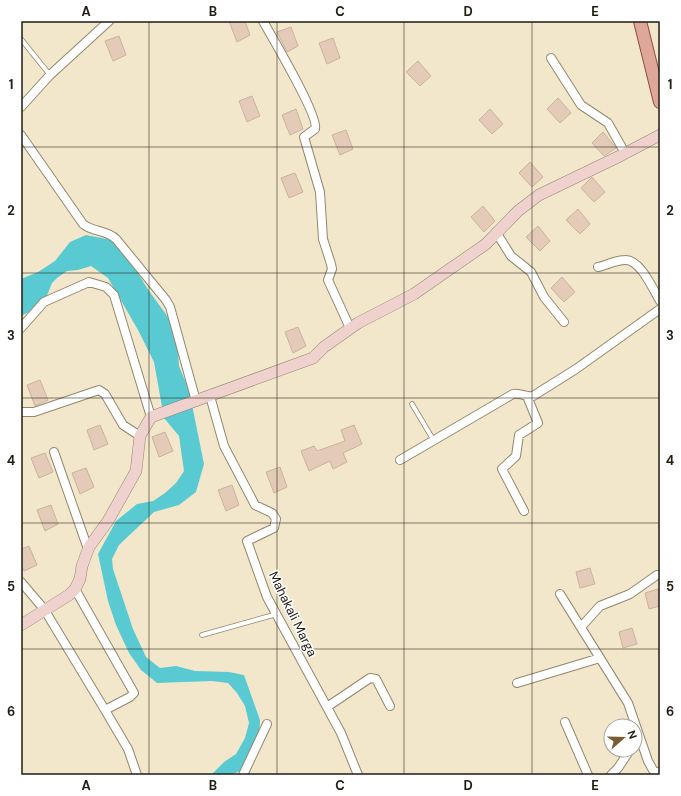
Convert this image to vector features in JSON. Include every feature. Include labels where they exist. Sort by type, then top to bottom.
[{"type":"main road","points":[[640,21],[660,102]]},
{"type":"main road","points":[[21,625],[44,609],[69,595],[75,589],[88,549],[133,478],[136,471],[140,436],[155,415],[195,402],[312,358],[350,328],[432,282],[486,244],[496,232],[539,195],[660,135]]},
{"type":"street","points":[[21,107],[50,75],[109,21]]},
{"type":"street","points":[[263,21],[308,104],[316,124],[315,129],[304,137],[320,192],[323,239],[332,269],[328,280],[350,328]]},
{"type":"street","points":[[550,58],[581,105],[608,123],[625,153]]},
{"type":"street","points":[[21,134],[83,224],[90,228],[110,234],[116,239],[166,300],[173,315],[195,402]]},
{"type":"street","points":[[496,232],[512,256],[531,272],[544,297],[564,322]]},
{"type":"street","points":[[598,267],[626,260],[634,262],[641,268],[660,300]]},
{"type":"street","points":[[21,328],[44,302],[84,284],[93,282],[110,290],[114,295],[155,415]]},
{"type":"street","points":[[400,460],[513,394],[520,393],[527,396],[533,396],[576,369],[660,309]]},
{"type":"street","points":[[21,412],[34,412],[99,390],[105,394],[122,425],[140,436]]},
{"type":"street","name":"Mahakali Marga","points":[[210,396],[224,446],[255,506],[272,513],[276,519],[274,528],[247,540],[268,597],[341,733],[358,775]]},
{"type":"street","points":[[524,511],[502,469],[516,456],[519,435],[538,423],[527,396]]},
{"type":"street","points":[[54,452],[88,549]]},
{"type":"street","points":[[581,627],[600,606],[630,594],[657,575],[660,575]]},
{"type":"street","points":[[21,582],[44,609],[105,710],[128,749],[137,775]]},
{"type":"street","points":[[75,589],[134,693],[130,697],[105,710]]},
{"type":"street","points":[[560,594],[628,703],[632,718]]},
{"type":"street","points":[[517,683],[600,658]]},
{"type":"street","points":[[327,707],[370,678],[376,679],[390,706]]},
{"type":"street","points":[[565,722],[588,775]]},
{"type":"street","points":[[243,775],[268,724]]},
{"type":"street","points":[[643,751],[650,766],[660,774]]},
{"type":"street","points":[[611,775],[625,758]]},
{"type":"lane","points":[[21,39],[50,75]]},
{"type":"lane","points":[[412,404],[434,441]]},
{"type":"lane","points":[[202,635],[277,614]]},
{"type":"water","points":[[86,235],[112,240],[132,264],[168,317],[177,337],[179,366],[189,390],[204,464],[196,492],[179,505],[154,512],[119,545],[112,559],[113,569],[133,629],[146,657],[160,668],[176,666],[195,671],[229,672],[244,675],[260,720],[259,740],[243,770],[230,775],[211,775],[224,762],[236,754],[245,738],[249,723],[245,706],[237,693],[228,683],[212,681],[157,683],[141,670],[129,653],[116,625],[108,601],[98,554],[116,521],[137,504],[153,501],[165,493],[176,483],[184,471],[179,436],[164,418],[154,362],[138,330],[108,278],[91,266],[78,270],[67,271],[57,278],[52,283],[46,298],[35,309],[21,316],[21,279],[38,272],[55,261],[70,242]]},
{"type":"building","points":[[229,21],[245,21],[250,35],[237,42]]},
{"type":"building","points":[[291,27],[298,46],[287,52],[277,32]]},
{"type":"building","points":[[119,36],[126,55],[113,61],[105,41]]},
{"type":"building","points":[[333,38],[340,58],[327,64],[319,43]]},
{"type":"building","points":[[418,61],[431,76],[420,86],[406,72]]},
{"type":"building","points":[[252,96],[260,116],[247,122],[239,101]]},
{"type":"building","points":[[558,98],[571,113],[560,123],[547,109]]},
{"type":"building","points":[[296,109],[303,129],[290,135],[282,115]]},
{"type":"building","points":[[490,109],[503,124],[492,134],[479,120]]},
{"type":"building","points":[[346,130],[353,149],[340,155],[332,135]]},
{"type":"building","points":[[603,132],[616,148],[604,156],[592,143]]},
{"type":"building","points":[[530,162],[543,177],[532,187],[519,173]]},
{"type":"building","points":[[295,173],[303,192],[289,198],[281,178]]},
{"type":"building","points":[[592,177],[605,192],[594,202],[581,188]]},
{"type":"building","points":[[483,206],[495,221],[484,232],[471,217]]},
{"type":"building","points":[[578,209],[590,224],[580,234],[566,220]]},
{"type":"building","points":[[538,226],[550,241],[540,251],[526,237]]},
{"type":"building","points":[[562,277],[575,292],[564,302],[551,288]]},
{"type":"building","points":[[298,327],[306,346],[293,353],[285,332]]},
{"type":"building","points":[[40,380],[48,400],[35,406],[27,385]]},
{"type":"building","points":[[100,425],[108,444],[94,450],[87,430]]},
{"type":"building","points":[[354,425],[362,444],[343,453],[347,462],[333,469],[330,461],[309,471],[301,451],[314,446],[317,451],[345,441],[341,430]]},
{"type":"building","points":[[165,432],[173,451],[159,457],[152,437]]},
{"type":"building","points":[[45,453],[53,472],[39,478],[31,458]]},
{"type":"building","points":[[280,467],[287,487],[274,493],[266,472]]},
{"type":"building","points":[[86,468],[94,487],[80,494],[72,473]]},
{"type":"building","points":[[232,485],[239,505],[226,511],[218,490]]},
{"type":"building","points":[[51,505],[58,524],[45,531],[37,510]]},
{"type":"building","points":[[29,546],[37,565],[24,571],[21,565],[21,549]]},
{"type":"building","points":[[590,568],[595,584],[580,588],[576,572]]},
{"type":"building","points":[[658,589],[660,606],[649,609],[645,593]]},
{"type":"building","points":[[632,628],[637,644],[623,648],[619,632]]}]
